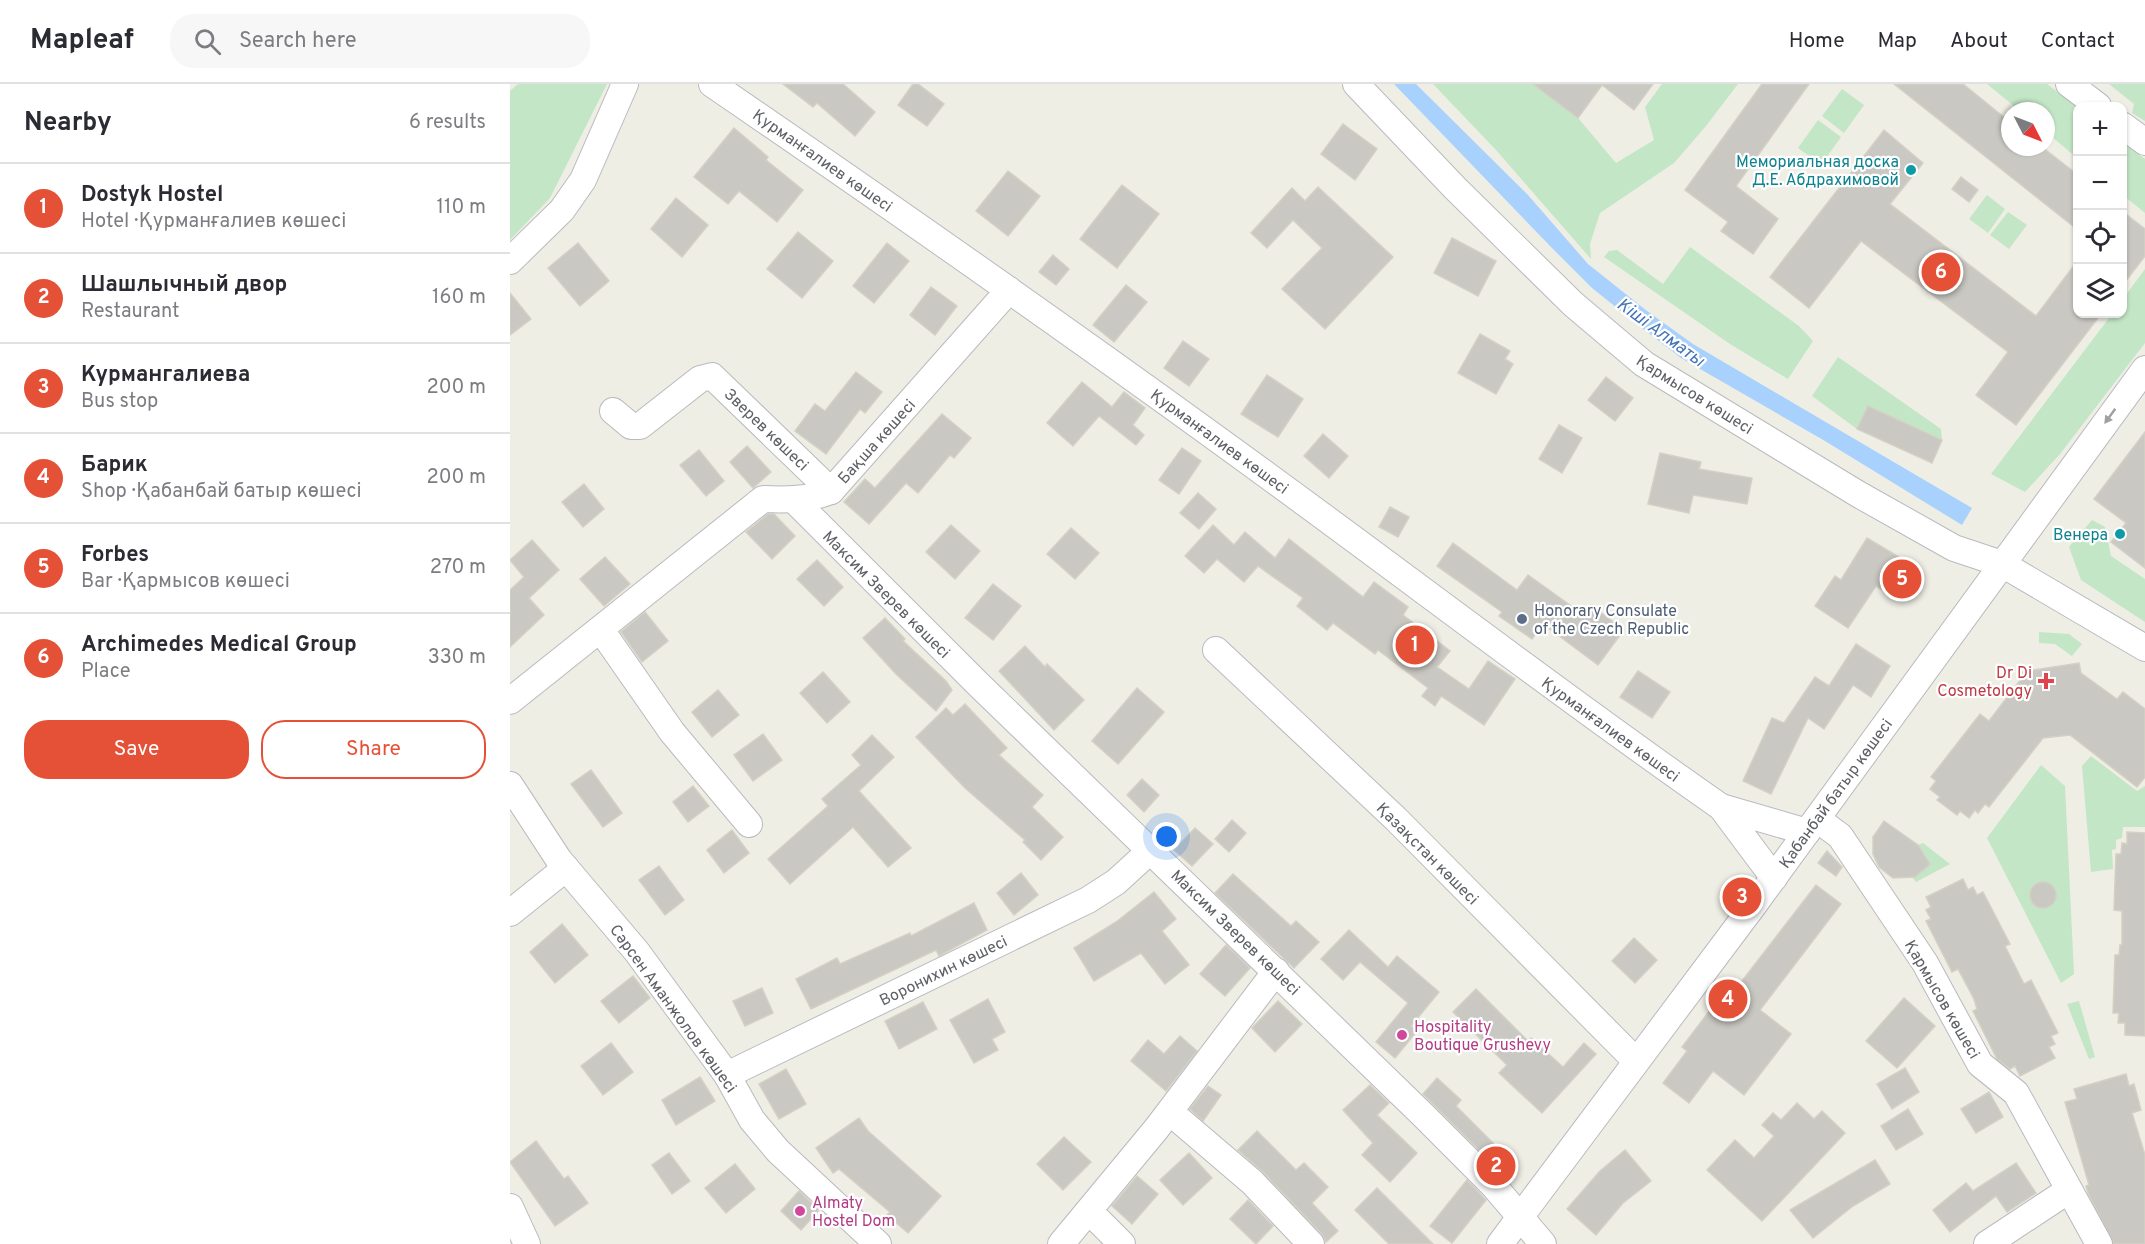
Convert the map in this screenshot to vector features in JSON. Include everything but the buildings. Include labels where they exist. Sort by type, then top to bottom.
[{"type":"street","points":[[510,261],[562,210],[583,180],[625,84]]},
{"type":"street","name":"Қурманғалиев көшесі","points":[[712,84],[741,92],[1009,290],[1275,481],[1592,717],[1721,807]]},
{"type":"street","name":"Қармысов көшесі","points":[[1356,84],[1455,188],[1573,304],[1644,364],[1858,494],[1954,548],[2001,564],[2145,648]]},
{"type":"street","points":[[2069,84],[2093,102]]},
{"type":"street","points":[[2127,129],[2145,142]]},
{"type":"street","name":"Бақша көшесі","points":[[510,701],[763,500],[814,498],[831,491],[1009,290]]},
{"type":"street","name":"Қабанбай батыр көшесі","points":[[1500,1244],[1774,878],[2145,369]]},
{"type":"street","name":"Зверев көшесі","points":[[613,411],[631,426],[640,426],[700,379],[712,376],[831,491]]},
{"type":"street","name":"Максим Зверев көшесі","points":[[794,500],[907,615],[1276,971],[1478,1170],[1543,1244]]},
{"type":"street","points":[[601,630],[672,732],[749,824]]},
{"type":"street","name":"Қазақстан көшесі","points":[[1216,650],[1396,819],[1636,1061]]},
{"type":"street","name":"Сәрсен Аманжолов көшесі","points":[[510,785],[566,868],[637,952],[727,1075],[752,1120],[778,1150],[878,1244]]},
{"type":"street","points":[[1721,807],[1812,826]]},
{"type":"street","points":[[1721,807],[1774,878]]},
{"type":"street","name":"Қармысов көшесі","points":[[1812,826],[1840,836],[1925,963],[1980,1064],[2016,1093],[2099,1244]]},
{"type":"street","name":"Воронихин көшесі","points":[[727,1075],[1088,900],[1116,882],[1150,850]]},
{"type":"street","points":[[510,914],[566,868]]},
{"type":"street","points":[[1061,1244],[1170,1113],[1276,971]]},
{"type":"street","points":[[1170,1113],[1252,1182],[1311,1244]]},
{"type":"street","points":[[1987,1244],[2069,1190]]},
{"type":"street","points":[[510,1207],[527,1244]]},
{"type":"street","points":[[1089,1211],[1122,1244]]},
{"type":"green space","points":[[518,84],[607,84],[550,198],[510,240],[510,91]]},
{"type":"green space","points":[[1433,84],[1533,84],[1578,118],[1616,163],[1654,140],[1645,107],[1662,84],[1738,84],[1674,163],[1600,213],[1590,244],[1591,259],[1496,150]]},
{"type":"green space","points":[[1987,84],[2047,84],[2073,104],[2073,155],[2055,140],[2055,102],[2009,102]]},
{"type":"green space","points":[[2109,84],[2145,84],[2145,121],[2132,113],[2134,104]]},
{"type":"green space","points":[[1842,89],[1864,105],[1844,133],[1822,116]]},
{"type":"green space","points":[[1818,120],[1841,137],[1821,165],[1798,148]]},
{"type":"green space","points":[[2127,145],[2145,159],[2145,213],[2127,198]]},
{"type":"green space","points":[[1987,195],[2005,209],[1988,233],[1969,219]]},
{"type":"green space","points":[[2008,212],[2027,225],[2009,249],[1990,235]]},
{"type":"green space","points":[[1690,247],[1799,326],[1813,341],[1788,379],[1730,344],[1604,257],[1609,251],[1617,250],[1663,284]]},
{"type":"green space","points":[[2145,269],[2145,343],[2060,454],[2025,492],[1991,474],[2109,318],[2127,318],[2127,294]]},
{"type":"green space","points":[[1838,357],[1941,429],[1942,440],[1868,406],[1857,429],[1812,396]]},
{"type":"green space","points":[[2092,520],[2105,527],[2111,556],[2145,579],[2145,622],[2081,580],[2069,547]]},
{"type":"green space","points":[[2039,632],[2069,634],[2082,644],[2072,656],[2055,644],[2039,643]]},
{"type":"green space","points":[[2091,756],[2137,791],[2145,786],[2145,827],[2123,827],[2122,838],[2116,840],[2116,849],[2112,850],[2113,869],[2091,872],[2082,766]]},
{"type":"green space","points":[[2041,765],[2065,786],[2074,974],[2061,983],[1987,838]]},
{"type":"green space","points":[[1923,843],[1950,864],[1916,882],[1912,877],[1930,864],[1918,845]]},
{"type":"green space","points":[[2079,1001],[2095,1057],[2089,1059],[2067,1004]]},
{"type":"water","name":"Кіші Алматы","points":[[1394,84],[1416,84],[1528,195],[1588,264],[1647,311],[1693,344],[1972,508],[1962,525],[1825,441],[1681,358],[1637,324],[1592,288]]},
{"type":"place","name":"Мемориальная доска Д.Е. Абдрахимовой","points":[[1911,170]]},
{"type":"place","name":"Archimedes Medical Group","points":[[1941,272]]},
{"type":"place","name":"Венера","points":[[2120,534]]},
{"type":"place","name":"Forbes","points":[[1902,579]]},
{"type":"place","name":"Honorary Consulate of the Czech Republic","points":[[1522,619]]},
{"type":"place","name":"Dostyk Hostel","points":[[1415,645]]},
{"type":"place","name":"Dr Di Cosmetology","points":[[2046,681]]},
{"type":"place","name":"Курмангалиева","points":[[1742,897]]},
{"type":"place","name":"Барик","points":[[1728,999]]},
{"type":"place","name":"Hospitality Boutique Grushevy","points":[[1402,1035]]},
{"type":"place","name":"Шашлычный двор","points":[[1496,1166]]},
{"type":"place","name":"Almaty Hostel Dom","points":[[800,1211]]}]
